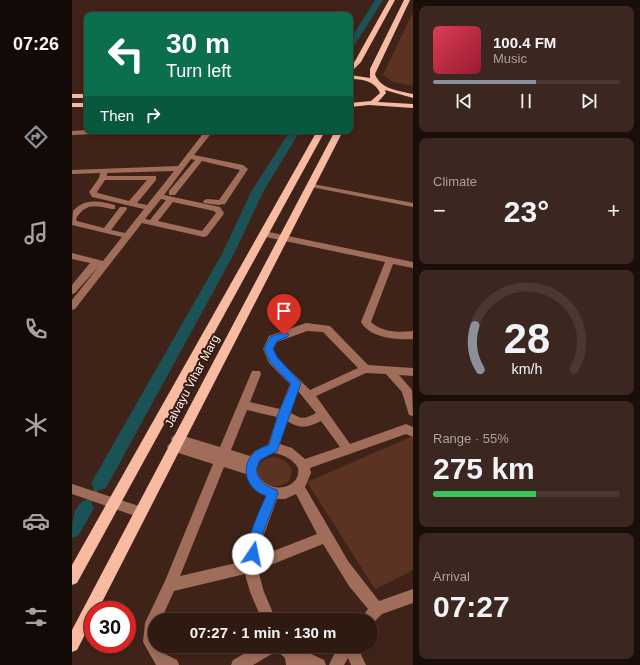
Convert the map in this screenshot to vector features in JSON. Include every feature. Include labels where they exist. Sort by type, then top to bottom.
[{"type":"main road","points":[[353,68],[358,62],[392,0]]},
{"type":"main road","points":[[353,110],[364,104],[376,101],[382,96],[382,90],[376,84],[373,69],[407,0]]},
{"type":"main road","points":[[353,77],[365,79],[396,92],[413,96]]},
{"type":"main road","points":[[72,96],[84,96]]},
{"type":"main road","points":[[353,105],[390,104],[413,106]]},
{"type":"main road","points":[[72,105],[84,105]]},
{"type":"main road","name":"Jalvayu Vihar Marg","points":[[72,578],[108,501],[264,234],[319,134]]},
{"type":"main road","name":"Jalvayu Vihar Marg","points":[[72,645],[175,443],[246,312],[338,134]]},
{"type":"street","points":[[72,133],[84,132]]},
{"type":"street","points":[[72,291],[128,236],[207,134]]},
{"type":"street","points":[[171,196],[218,203],[222,202],[244,169],[189,156]]},
{"type":"street","points":[[152,223],[200,158]]},
{"type":"street","points":[[104,174],[180,168]]},
{"type":"street","points":[[72,172],[153,178],[131,204]]},
{"type":"street","points":[[104,174],[93,192],[95,195],[131,204],[145,214],[152,223],[204,234],[220,213],[217,209],[160,193]]},
{"type":"street","points":[[311,185],[413,205]]},
{"type":"street","points":[[128,236],[73,223],[72,220],[76,211],[87,203],[145,214]]},
{"type":"street","points":[[106,231],[123,209]]},
{"type":"street","points":[[264,234],[413,265]]},
{"type":"street","points":[[72,256],[101,263]]},
{"type":"street","points":[[390,260],[366,325],[370,329],[392,334],[408,336],[413,335]]},
{"type":"street","points":[[72,307],[101,263]]},
{"type":"street","points":[[348,450],[309,395],[273,360],[268,349],[273,339],[306,327],[326,329],[365,369]]},
{"type":"street","points":[[309,395],[365,369],[413,372]]},
{"type":"street","points":[[390,371],[407,390],[413,410]]},
{"type":"street","points":[[172,665],[160,659],[150,642],[152,623],[170,586],[256,374]]},
{"type":"street","points":[[273,448],[283,414],[296,383]]},
{"type":"street","points":[[244,405],[283,414],[300,423],[307,423],[323,415]]},
{"type":"street","points":[[303,465],[406,429],[413,432]]},
{"type":"street","points":[[175,443],[252,466]]},
{"type":"street","points":[[273,448],[288,450],[295,454],[303,465],[303,480],[291,491],[273,494],[264,491],[252,478],[252,466],[260,453],[273,448]]},
{"type":"street","points":[[298,486],[326,537],[362,594],[377,608]]},
{"type":"street","points":[[77,491],[141,512]]},
{"type":"street","points":[[266,613],[259,596],[251,566],[258,530],[273,494]]},
{"type":"street","points":[[170,586],[251,566],[326,537]]},
{"type":"street","points":[[373,613],[377,608],[413,596]]},
{"type":"street","points":[[238,665],[259,653]]},
{"type":"street","points":[[336,665],[342,653]]},
{"type":"street","points":[[353,653],[359,665]]},
{"type":"street","points":[[289,655],[319,665]]},
{"type":"shaded area","points":[[413,12],[413,86],[393,82],[383,75]]},
{"type":"shaded area","points":[[413,436],[413,570],[375,589],[307,482]]},
{"type":"shaded area","points":[[273,457],[280,458],[285,461],[292,471],[289,481],[280,486],[271,486],[267,484],[257,473],[262,462]]},
{"type":"waterway","points":[[353,41],[379,0]]},
{"type":"waterway","points":[[100,483],[229,252],[257,192],[293,134]]},
{"type":"waterway","points":[[85,508],[100,483]]},
{"type":"waterway","points":[[72,530],[85,508]]},
{"type":"route","points":[[253,554],[258,530],[273,494],[264,491],[252,478],[250,470],[252,462],[260,453],[273,448],[283,414],[296,383],[273,360],[268,349],[273,339],[284,335]]}]
